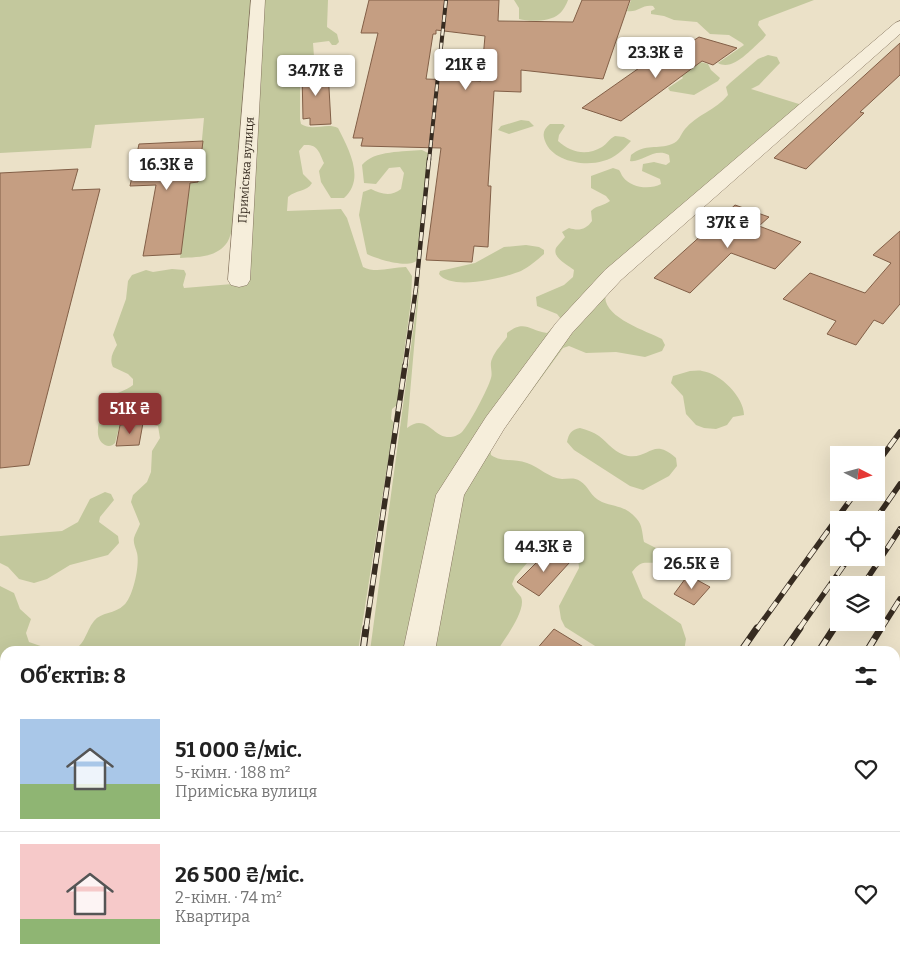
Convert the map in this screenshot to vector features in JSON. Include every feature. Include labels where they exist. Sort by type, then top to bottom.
[{"type":"street","name":"Приміська вулиця","points":[[239,280],[258,0]]},
{"type":"street","points":[[420,646],[450,495],[458,479],[495,423],[564,328],[613,275],[900,26]]},
{"type":"green space","points":[[0,0],[254,0],[233,229],[222,249],[205,256],[180,258],[190,183],[198,182],[204,118],[95,125],[91,148],[0,153]]},
{"type":"green space","points":[[263,0],[328,0],[327,27],[337,34],[339,42],[336,45],[332,45],[329,41],[313,43],[314,57],[307,62],[300,72],[300,119],[301,124],[310,127],[333,126],[338,128],[353,163],[354,182],[344,198],[331,198],[321,182],[319,171],[324,163],[319,152],[315,147],[304,145],[299,151],[303,174],[312,183],[307,188],[288,197],[287,211],[341,209],[347,218],[363,267],[379,270],[406,267],[412,276],[411,301],[397,405],[392,409],[391,419],[394,423],[359,646],[79,646],[97,618],[120,608],[130,595],[138,565],[134,538],[140,524],[131,502],[133,495],[147,482],[151,472],[152,451],[160,438],[158,426],[142,422],[120,424],[115,443],[110,446],[105,445],[98,436],[101,416],[110,399],[133,385],[133,379],[128,374],[113,367],[111,361],[117,345],[113,335],[126,299],[128,281],[132,275],[146,270],[153,272],[172,269],[184,270],[186,274],[184,288],[245,283]]},
{"type":"green space","points":[[514,0],[568,0],[562,11],[555,17],[529,21],[519,19],[519,8]]},
{"type":"green space","points":[[631,0],[814,0],[759,21],[758,25],[766,35],[763,39],[736,62],[724,65],[718,63],[744,45],[742,43],[729,35],[710,34],[697,22],[674,20],[651,14],[651,11],[655,9],[653,6],[627,11]]},
{"type":"green space","points":[[768,55],[777,57],[780,63],[759,85],[751,89],[802,106],[606,293],[606,301],[616,316],[662,339],[665,345],[662,351],[645,357],[616,352],[586,353],[569,346],[563,348],[490,448],[491,455],[495,457],[527,463],[557,478],[578,480],[598,500],[624,509],[636,518],[641,527],[644,542],[658,549],[664,556],[659,562],[642,563],[632,572],[643,598],[681,624],[686,639],[685,646],[595,646],[565,627],[561,619],[559,606],[579,568],[578,558],[572,551],[555,543],[546,543],[515,577],[512,584],[521,597],[521,609],[514,625],[500,646],[371,646],[420,279],[407,428],[414,424],[425,424],[445,437],[452,437],[462,432],[478,406],[491,378],[492,359],[507,337],[507,333],[523,326],[547,333],[561,319],[557,314],[537,306],[536,297],[564,285],[573,277],[574,270],[558,258],[555,252],[565,237],[562,232],[569,228],[584,228],[592,221],[591,211],[610,201],[606,196],[591,188],[591,176],[613,168],[619,170],[626,181],[636,186],[652,187],[661,184],[660,179],[642,171],[643,164],[654,162],[666,165],[670,162],[669,155],[658,153],[639,160],[630,161],[631,155],[642,149],[667,146],[675,143],[690,124],[718,105],[728,95],[726,87],[758,59]]},
{"type":"green space","points":[[693,60],[708,64],[711,70],[720,78],[694,95],[670,91],[668,88],[683,78],[637,64],[638,61],[663,63]]},
{"type":"green space","points":[[521,120],[529,121],[534,126],[509,134],[498,130],[501,126]]},
{"type":"green space","points":[[550,124],[563,124],[565,126],[559,135],[558,141],[574,151],[591,152],[604,146],[615,136],[624,137],[631,141],[625,148],[607,160],[595,163],[578,163],[561,158],[549,148],[544,138],[544,133]]},
{"type":"green space","points":[[422,150],[428,153],[428,158],[418,259],[408,264],[401,264],[367,254],[359,215],[363,192],[371,189],[386,194],[397,192],[401,189],[404,173],[400,167],[389,168],[376,184],[364,183],[362,165],[367,160],[382,154]]},
{"type":"green space","points":[[526,245],[539,247],[544,250],[544,254],[527,268],[513,274],[478,282],[454,282],[445,279],[439,274],[440,271],[475,263],[504,247]]},
{"type":"green space","points":[[690,371],[709,373],[723,381],[740,401],[744,415],[733,417],[727,425],[716,429],[696,425],[686,414],[683,396],[671,383],[673,376]]},
{"type":"green space","points":[[580,428],[597,435],[616,451],[624,455],[636,456],[652,450],[662,449],[676,458],[677,466],[669,476],[643,490],[630,486],[574,450],[567,442],[571,432]]},
{"type":"green space","points":[[105,492],[111,494],[114,500],[100,517],[99,522],[118,536],[119,543],[108,555],[70,565],[47,579],[34,583],[19,579],[8,567],[0,563],[0,536],[62,531],[78,522],[90,499]]},
{"type":"green space","points":[[0,586],[14,593],[20,609],[31,619],[26,633],[29,642],[41,646],[0,646]]},
{"type":"building","points":[[369,0],[499,0],[498,21],[573,22],[582,0],[630,0],[603,79],[521,70],[521,92],[494,91],[488,186],[491,186],[488,247],[474,246],[472,262],[426,260],[441,148],[361,146],[363,138],[353,138],[378,33],[361,33]],"holes":[[[436,30],[485,36],[481,81],[426,79],[433,34],[436,34]]]},
{"type":"building","points":[[699,37],[737,48],[713,65],[702,61],[621,121],[582,108],[642,66],[651,68]]},
{"type":"building","points":[[900,43],[900,75],[860,112],[864,113],[806,169],[774,158]]},
{"type":"building","points":[[328,70],[331,124],[310,125],[310,118],[303,119],[302,72]]},
{"type":"building","points":[[203,141],[198,182],[190,183],[181,254],[143,256],[156,185],[130,186],[139,144]]},
{"type":"building","points":[[78,169],[72,190],[100,189],[29,465],[0,468],[0,173]]},
{"type":"building","points":[[735,205],[769,217],[759,226],[801,242],[775,269],[731,253],[690,293],[654,278]]},
{"type":"building","points":[[900,231],[900,304],[883,324],[874,320],[856,345],[827,334],[836,321],[783,299],[810,273],[865,293],[891,263],[873,255]]},
{"type":"building","points":[[143,423],[139,445],[116,446],[120,425]]},
{"type":"building","points":[[549,550],[570,562],[539,596],[517,582]]},
{"type":"building","points":[[688,575],[710,587],[694,605],[674,594]]},
{"type":"building","points":[[554,629],[582,646],[539,646]]},
{"type":"railway","points":[[429,161],[446,0]]},
{"type":"railway","points":[[405,366],[416,288],[429,159]]},
{"type":"railway","points":[[366,629],[405,365]]},
{"type":"railway","points":[[885,453],[900,432]]},
{"type":"railway","points":[[881,511],[900,484]]},
{"type":"railway","points":[[757,629],[849,501]]},
{"type":"railway","points":[[869,576],[900,529]]},
{"type":"railway","points":[[799,629],[843,566]]},
{"type":"railway","points":[[885,623],[900,599]]},
{"type":"railway","points":[[364,646],[366,628]]},
{"type":"railway","points":[[744,646],[757,628]]},
{"type":"railway","points":[[787,646],[800,628]]},
{"type":"railway","points":[[822,646],[832,631]]},
{"type":"railway","points":[[870,646],[879,631]]}]
